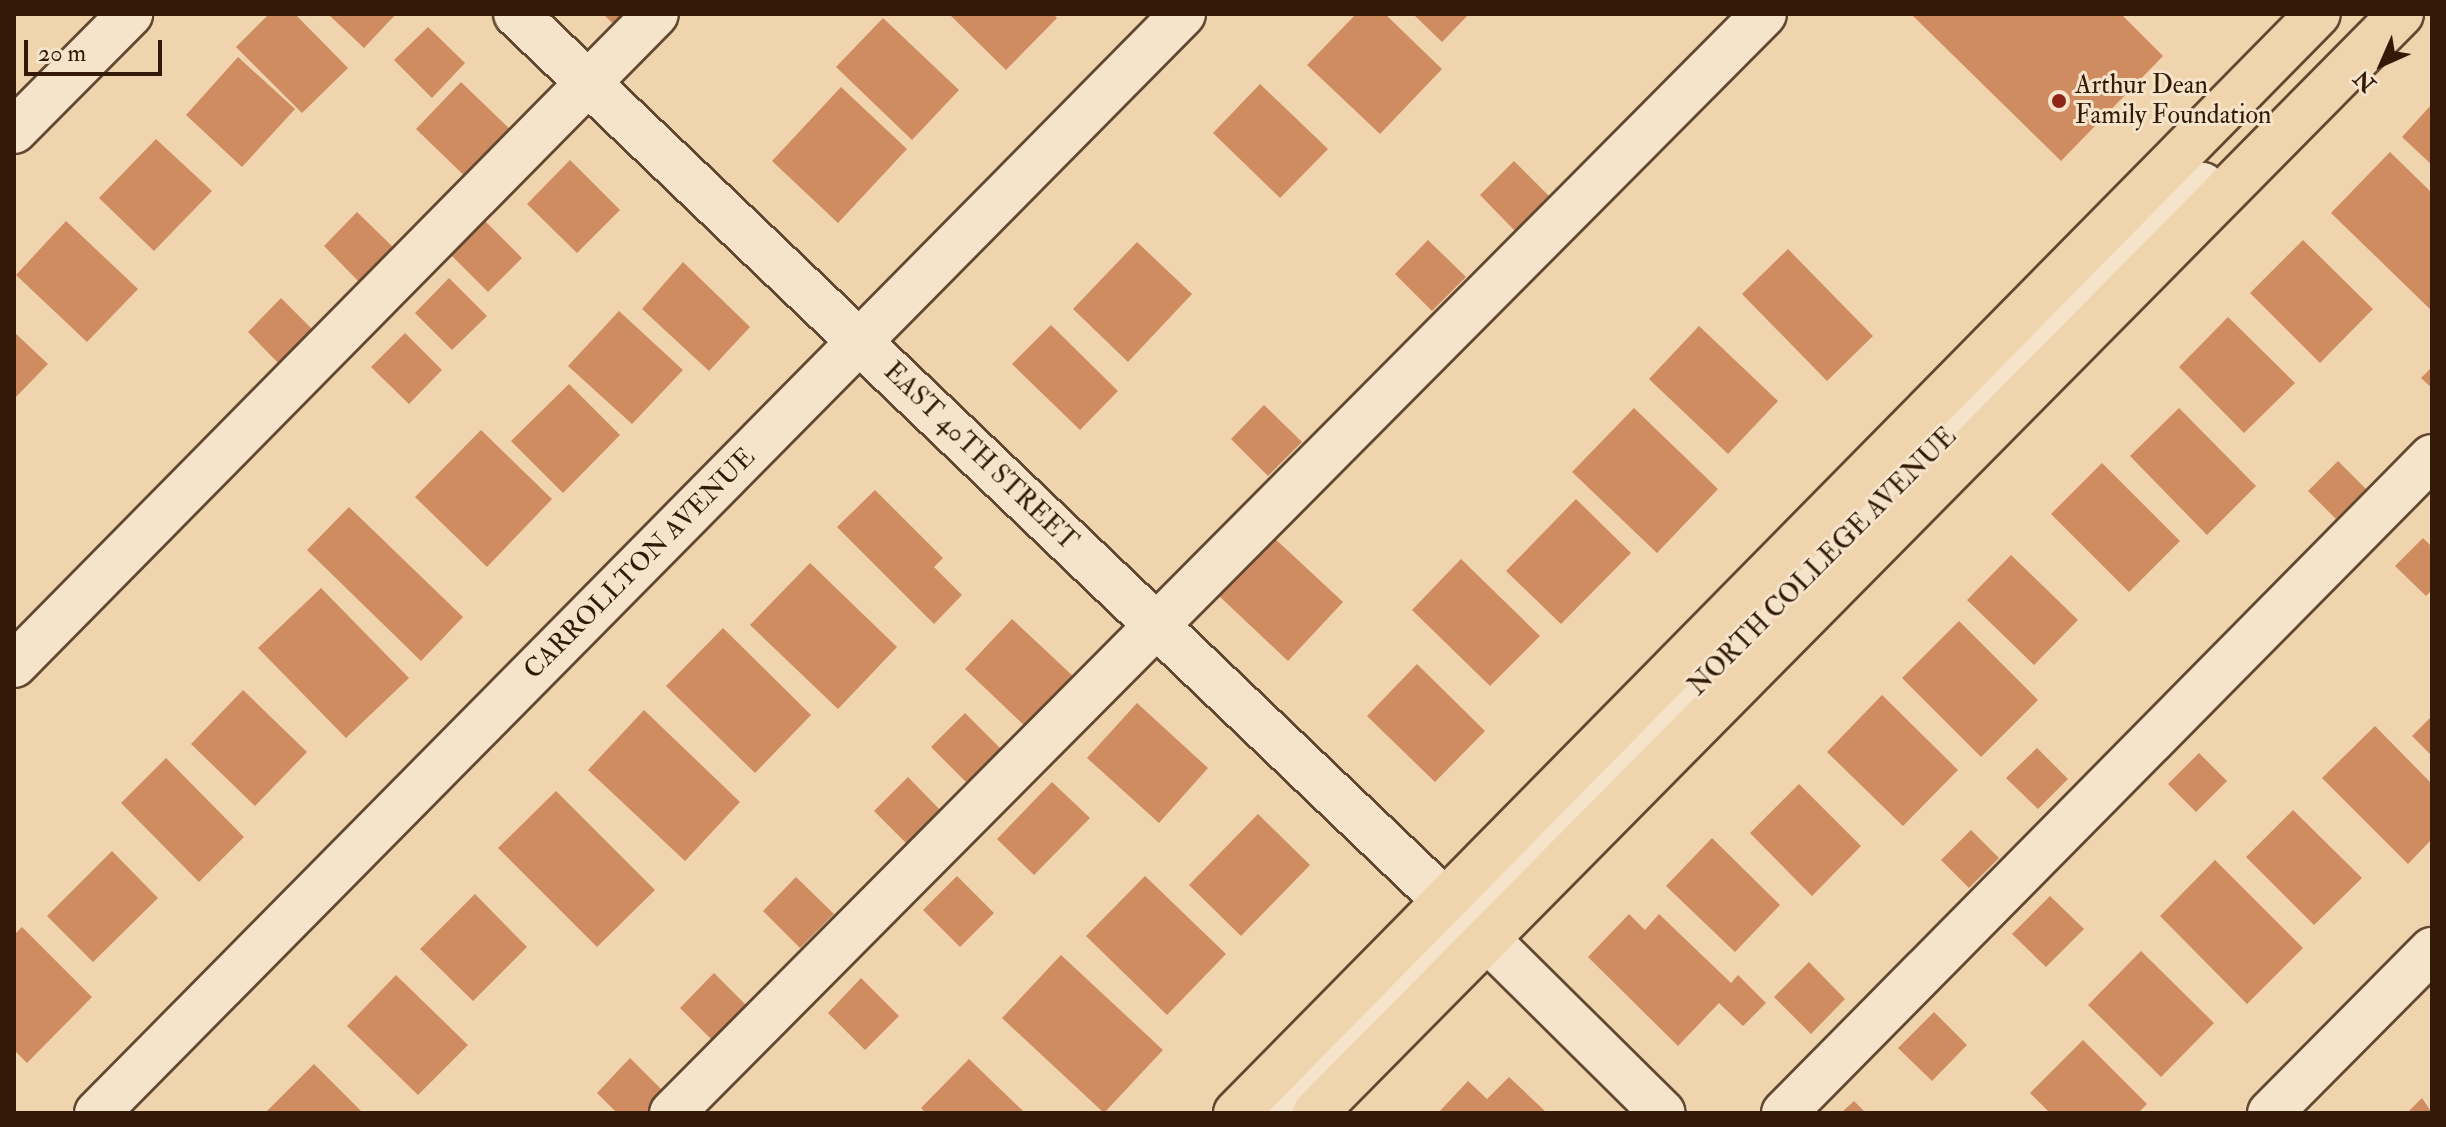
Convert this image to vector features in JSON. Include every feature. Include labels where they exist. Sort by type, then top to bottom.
[{"type":"main road","name":"NORTH COLLEGE AVENUE","points":[[1236,1113],[2318,14]]},
{"type":"main road","name":"NORTH COLLEGE AVENUE","points":[[1315,1113],[2401,14]]},
{"type":"street","points":[[14,131],[130,14]]},
{"type":"street","name":"EAST 40TH STREET","points":[[516,14],[1444,900]]},
{"type":"street","points":[[14,665],[656,14]]},
{"type":"street","name":"CARROLLTON AVENUE","points":[[97,1113],[1183,14]]},
{"type":"street","points":[[672,1113],[1153,623],[1764,14]]},
{"type":"street","name":"NORTH COLLEGE AVENUE","points":[[1275,1113],[2373,14]]},
{"type":"street","points":[[1784,1113],[2432,457]]},
{"type":"street","points":[[1487,939],[1663,1113]]},
{"type":"street","points":[[2270,1113],[2432,950]]},
{"type":"building","points":[[269,14],[295,14],[348,68],[302,113],[236,47]]},
{"type":"building","points":[[328,14],[396,14],[364,48]]},
{"type":"building","points":[[603,14],[650,14],[627,37]]},
{"type":"building","points":[[949,14],[1053,14],[1057,18],[1006,70]]},
{"type":"building","points":[[1356,14],[1385,14],[1442,69],[1380,134],[1307,65]]},
{"type":"building","points":[[1413,14],[1469,14],[1442,42]]},
{"type":"building","name":"Arthur Dean Family Foundation","points":[[1911,14],[2121,14],[2163,56],[2061,161]]},
{"type":"building","points":[[883,18],[959,90],[912,140],[836,67]]},
{"type":"building","points":[[428,27],[465,63],[432,98],[394,60]]},
{"type":"building","points":[[238,57],[295,109],[242,167],[186,115]]},
{"type":"building","points":[[461,82],[520,139],[475,186],[416,129]]},
{"type":"building","points":[[1260,84],[1328,149],[1280,198],[1213,133]]},
{"type":"building","points":[[841,87],[907,149],[838,223],[772,161]]},
{"type":"building","points":[[2432,104],[2432,165],[2402,137]]},
{"type":"building","points":[[156,139],[212,191],[154,251],[99,198]]},
{"type":"building","points":[[2390,152],[2432,193],[2432,311],[2331,213]]},
{"type":"building","points":[[570,160],[620,210],[577,253],[527,204]]},
{"type":"building","points":[[1514,161],[1551,198],[1517,233],[1480,195]]},
{"type":"building","points":[[357,212],[395,249],[361,284],[324,246]]},
{"type":"building","points":[[66,221],[138,289],[87,342],[16,275]]},
{"type":"building","points":[[485,221],[522,258],[488,292],[451,255]]},
{"type":"building","points":[[1428,240],[1466,277],[1432,311],[1395,274]]},
{"type":"building","points":[[2303,240],[2373,309],[2320,363],[2250,293]]},
{"type":"building","points":[[1137,242],[1192,294],[1128,362],[1073,309]]},
{"type":"building","points":[[1788,249],[1873,336],[1827,381],[1742,294]]},
{"type":"building","points":[[683,262],[750,327],[709,371],[642,309]]},
{"type":"building","points":[[449,278],[487,316],[452,350],[415,313]]},
{"type":"building","points":[[281,298],[319,336],[285,370],[248,332]]},
{"type":"building","points":[[619,311],[683,370],[632,424],[568,366]]},
{"type":"building","points":[[2228,317],[2295,383],[2244,433],[2179,367]]},
{"type":"building","points":[[1051,325],[1118,391],[1080,430],[1012,364]]},
{"type":"building","points":[[1699,326],[1778,401],[1728,454],[1649,379]]},
{"type":"building","points":[[14,332],[48,364],[14,399]]},
{"type":"building","points":[[405,333],[442,370],[409,404],[371,367]]},
{"type":"building","points":[[2432,367],[2432,388],[2421,378]]},
{"type":"building","points":[[569,384],[620,435],[563,493],[511,441]]},
{"type":"building","points":[[1264,405],[1302,442],[1268,476],[1231,439]]},
{"type":"building","points":[[1634,408],[1718,489],[1657,553],[1572,472]]},
{"type":"building","points":[[2179,408],[2256,486],[2207,535],[2130,456]]},
{"type":"building","points":[[481,430],[552,499],[487,567],[415,497]]},
{"type":"building","points":[[2338,461],[2366,489],[2336,519],[2308,491]]},
{"type":"building","points":[[2102,463],[2180,541],[2129,592],[2051,514]]},
{"type":"building","points":[[875,490],[943,558],[934,567],[962,595],[934,624],[837,527]]},
{"type":"building","points":[[1576,499],[1631,553],[1561,624],[1506,571]]},
{"type":"building","points":[[349,507],[463,617],[421,661],[307,550]]},
{"type":"building","points":[[1271,535],[1343,602],[1288,661],[1216,593]]},
{"type":"building","points":[[2423,538],[2432,547],[2432,590],[2426,596],[2395,566]]},
{"type":"building","points":[[2011,555],[2078,620],[2034,665],[1967,600]]},
{"type":"building","points":[[1461,559],[1540,636],[1490,686],[1412,610]]},
{"type":"building","points":[[810,563],[897,647],[838,709],[750,625]]},
{"type":"building","points":[[321,588],[409,678],[346,738],[258,648]]},
{"type":"building","points":[[1012,619],[1074,677],[1026,727],[965,669]]},
{"type":"building","points":[[1959,621],[2038,700],[1981,757],[1902,678]]},
{"type":"building","points":[[723,628],[811,715],[755,773],[666,686]]},
{"type":"building","points":[[1417,664],[1485,731],[1435,782],[1367,716]]},
{"type":"building","points":[[243,690],[307,752],[255,806],[191,744]]},
{"type":"building","points":[[1882,695],[1958,770],[1903,826],[1827,752]]},
{"type":"building","points":[[1137,703],[1208,768],[1159,823],[1087,758]]},
{"type":"building","points":[[644,710],[740,802],[685,861],[588,770]]},
{"type":"building","points":[[965,713],[1002,750],[969,785],[931,747]]},
{"type":"building","points":[[2432,716],[2432,756],[2412,736]]},
{"type":"building","points":[[2375,726],[2432,784],[2432,839],[2408,864],[2322,778]]},
{"type":"building","points":[[2037,748],[2068,779],[2038,809],[2006,778]]},
{"type":"building","points":[[2199,753],[2227,781],[2196,812],[2168,784]]},
{"type":"building","points":[[166,758],[244,837],[199,882],[121,803]]},
{"type":"building","points":[[908,777],[945,815],[912,849],[874,811]]},
{"type":"building","points":[[1052,782],[1090,818],[1034,875],[997,839]]},
{"type":"building","points":[[1799,784],[1861,846],[1812,896],[1750,833]]},
{"type":"building","points":[[556,791],[655,890],[597,947],[498,848]]},
{"type":"building","points":[[2293,810],[2362,878],[2314,925],[2246,857]]},
{"type":"building","points":[[1258,814],[1310,865],[1241,936],[1189,885]]},
{"type":"building","points":[[1971,830],[1999,858],[1969,888],[1941,860]]},
{"type":"building","points":[[1712,838],[1780,905],[1735,952],[1666,886]]},
{"type":"building","points":[[112,851],[158,898],[93,962],[47,916]]},
{"type":"building","points":[[2215,860],[2303,948],[2247,1004],[2160,916]]},
{"type":"building","points":[[957,876],[994,913],[960,947],[923,910]]},
{"type":"building","points":[[1145,876],[1226,954],[1167,1015],[1086,936]]},
{"type":"building","points":[[796,877],[834,914],[800,948],[763,911]]},
{"type":"building","points":[[475,894],[527,947],[473,1001],[420,949]]},
{"type":"building","points":[[2050,896],[2084,929],[2046,967],[2012,934]]},
{"type":"building","points":[[1629,914],[1645,930],[1659,914],[1731,983],[1738,975],[1766,1003],[1743,1026],[1719,1003],[1678,1046],[1588,957]]},
{"type":"building","points":[[22,927],[92,997],[27,1063],[14,1050],[14,935]]},
{"type":"building","points":[[2141,951],[2214,1023],[2161,1077],[2088,1005]]},
{"type":"building","points":[[1061,955],[1163,1050],[1104,1113],[1002,1018]]},
{"type":"building","points":[[1809,962],[1845,999],[1811,1034],[1774,997]]},
{"type":"building","points":[[714,973],[751,1010],[717,1045],[680,1008]]},
{"type":"building","points":[[396,975],[468,1045],[418,1095],[347,1026]]},
{"type":"building","points":[[861,978],[899,1016],[865,1050],[828,1013]]},
{"type":"building","points":[[1934,1012],[1967,1045],[1932,1081],[1898,1048]]},
{"type":"building","points":[[2083,1040],[2147,1104],[2138,1113],[2050,1113],[2030,1093]]},
{"type":"building","points":[[630,1058],[668,1096],[651,1113],[617,1113],[597,1093]]},
{"type":"building","points":[[969,1059],[1025,1113],[926,1113],[921,1108]]},
{"type":"building","points":[[314,1064],[363,1113],[265,1113]]},
{"type":"building","points":[[1509,1077],[1547,1113],[1438,1113],[1468,1081],[1487,1099]]},
{"type":"building","points":[[2422,1098],[2432,1113],[2407,1113]]},
{"type":"building","points":[[1854,1101],[1866,1113],[1841,1113]]},
{"type":"place","name":"Arthur Dean Family Foundation","points":[[2059,101]]}]
